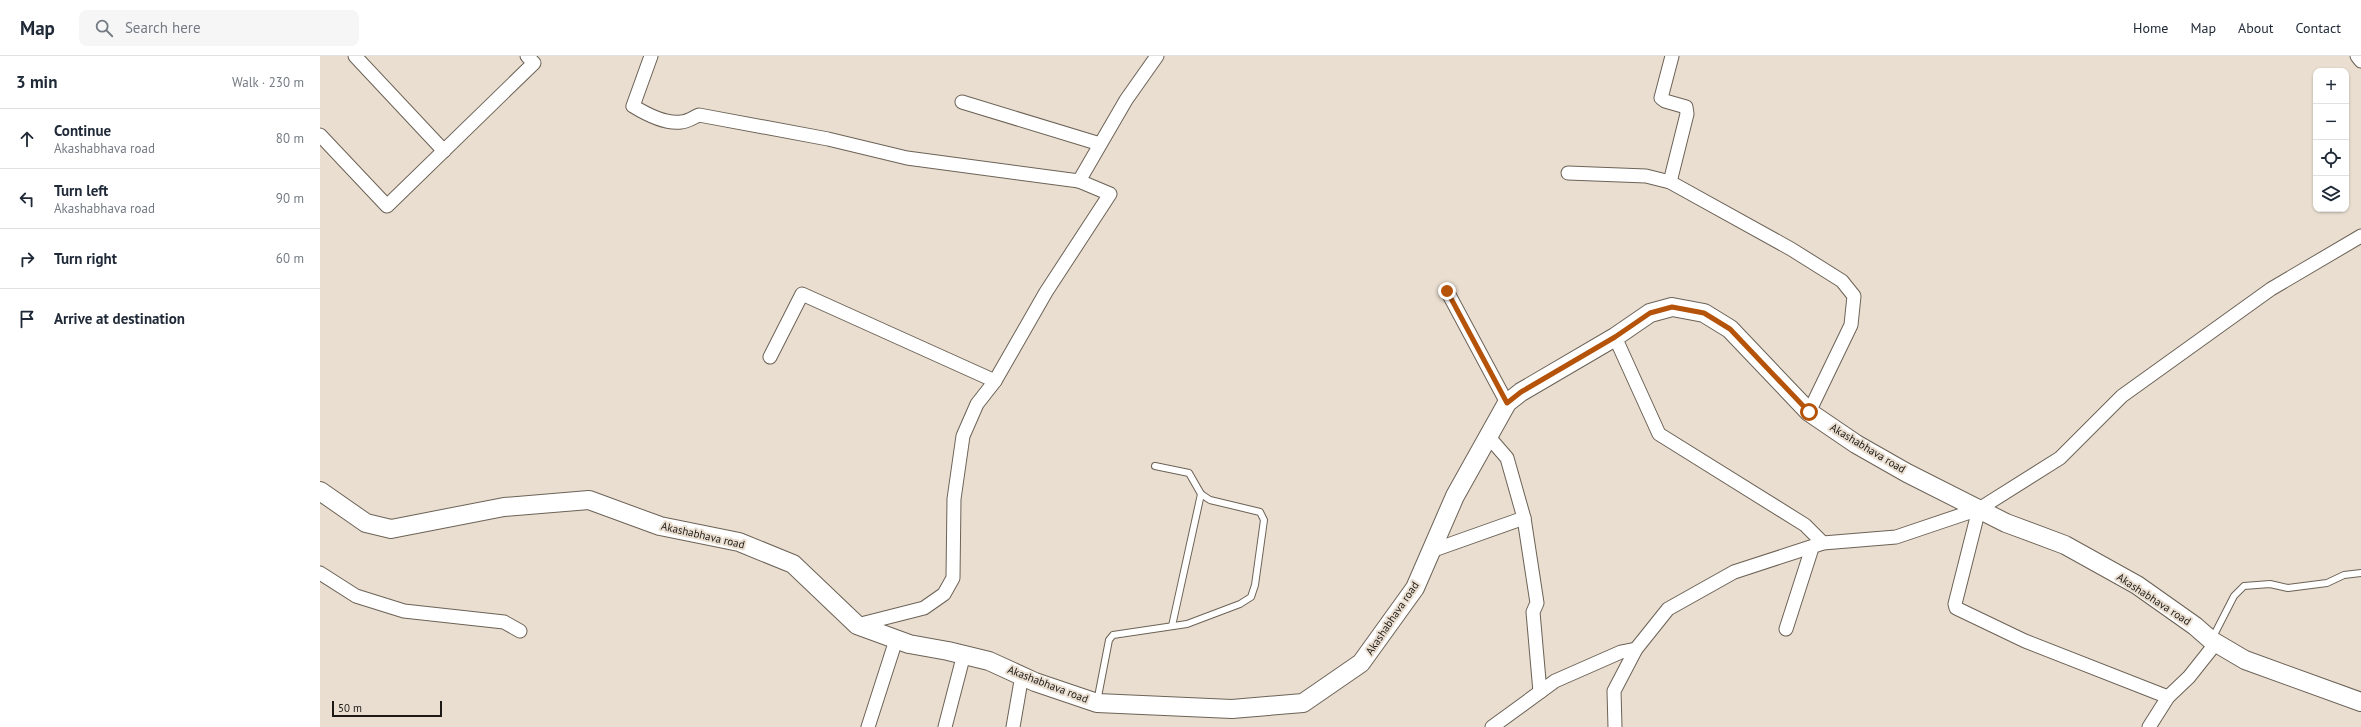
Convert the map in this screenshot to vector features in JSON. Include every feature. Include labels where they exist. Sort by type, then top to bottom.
[{"type":"street","points":[[355,56],[444,151]]},
{"type":"street","points":[[320,135],[387,206],[534,63],[527,56]]},
{"type":"street","points":[[651,56],[633,106],[644,113],[668,120],[682,122],[699,115],[828,139],[907,158],[1079,181],[1110,194],[1046,292],[995,380],[976,404],[963,436],[954,499],[953,578],[944,594],[924,608],[857,625]]},
{"type":"street","points":[[1079,181],[1126,100],[1157,56]]},
{"type":"street","points":[[1670,182],[1687,114],[1686,107],[1661,98],[1672,56]]},
{"type":"street","points":[[2357,56],[2361,61]]},
{"type":"street","points":[[962,102],[1100,144]]},
{"type":"street","points":[[1568,173],[1646,176],[1670,182],[1790,249],[1842,281],[1854,296],[1851,325],[1809,412]]},
{"type":"street","points":[[1615,727],[1614,690],[1636,649],[1668,609],[1734,572],[1817,545],[1896,537],[1978,509],[2060,458],[2122,396],[2271,289],[2361,236]]},
{"type":"street","points":[[1447,291],[1507,403]]},
{"type":"street","points":[[770,357],[802,294],[995,380]]},
{"type":"street","name":"Akashabhava road","points":[[320,491],[366,523],[391,530],[504,507],[589,500],[660,526],[739,542],[793,564],[857,625],[909,644],[964,654],[989,661],[1097,703],[1232,709],[1303,703],[1361,663],[1415,588],[1454,496],[1507,403],[1521,392],[1615,337],[1650,313],[1659,309],[1672,307],[1704,313],[1730,329],[1809,412],[1856,444],[2006,523],[2065,545],[2131,582],[2195,626],[2213,641],[2245,660],[2361,702]]},
{"type":"street","points":[[1615,337],[1659,434],[1805,525],[1817,545]]},
{"type":"street","points":[[1488,436],[1507,458],[1524,518],[1537,603],[1533,612],[1540,692]]},
{"type":"street","points":[[1978,509],[1955,604],[1956,608],[2025,641],[2168,697]]},
{"type":"street","points":[[1431,551],[1524,518]]},
{"type":"street","points":[[1786,628],[1817,545]]},
{"type":"street","points":[[320,573],[356,596],[404,611],[504,622],[520,631]]},
{"type":"street","points":[[868,727],[896,640]]},
{"type":"street","points":[[2149,727],[2168,697],[2189,676],[2213,641]]},
{"type":"street","points":[[1492,727],[1555,681],[1621,652],[1636,649]]},
{"type":"street","points":[[945,727],[964,654]]},
{"type":"street","points":[[1013,727],[1022,675]]},
{"type":"lane","points":[[1097,703],[1109,640],[1113,635],[1187,624],[1240,604],[1251,597],[1255,585],[1264,520],[1260,512],[1210,500],[1201,494],[1189,473],[1155,466]]},
{"type":"lane","points":[[1172,626],[1201,494]]},
{"type":"lane","points":[[2213,641],[2234,596],[2244,586],[2270,584],[2288,588],[2327,583],[2344,575],[2361,573]]},
{"type":"route","points":[[1447,291],[1507,403],[1521,392],[1615,337],[1650,313],[1659,309],[1672,307],[1704,313],[1730,329],[1809,412]]}]
